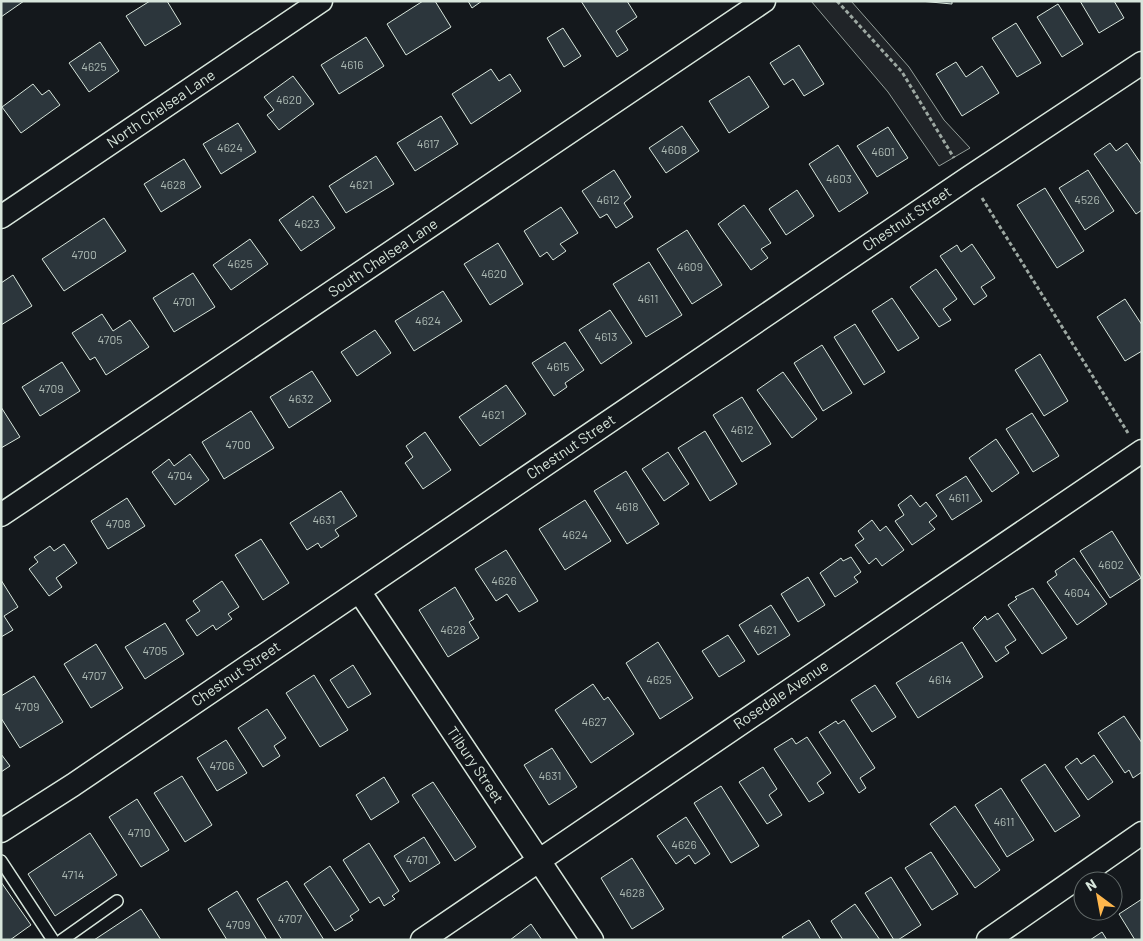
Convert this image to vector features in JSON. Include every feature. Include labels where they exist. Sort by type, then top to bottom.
[{"type":"street","name":"North Chelsea Lane","points":[[1,217],[321,1]]},
{"type":"street","name":"South Chelsea Lane","points":[[1,515],[764,1]]},
{"type":"street","name":"Chestnut Street","points":[[1,831],[73,785],[959,184],[1142,63]]},
{"type":"street","name":"Rosedale Avenue","points":[[422,940],[1135,443]]},
{"type":"street","name":"Tilbury Street","points":[[358,591],[592,940]]},
{"type":"street","points":[[988,940],[1142,833]]},
{"type":"lane","points":[[1,861],[53,940]]},
{"type":"lane","points":[[62,940],[117,901]]},
{"type":"path","points":[[837,1],[902,72],[956,162]]},
{"type":"path","points":[[977,191],[1135,443]]},
{"type":"shaded area","points":[[811,1],[851,1],[909,67],[944,120],[970,148],[939,166],[888,92]]},
{"type":"building","points":[[1,1],[24,1],[1,17]]},
{"type":"building","points":[[150,1],[167,1],[181,24],[145,46],[126,16]]},
{"type":"building","points":[[423,1],[435,1],[451,27],[406,55],[387,24]]},
{"type":"building","points":[[468,1],[482,1],[472,8]]},
{"type":"building","points":[[581,1],[627,1],[637,17],[616,31],[628,50],[617,57]]},
{"type":"building","points":[[920,1],[952,1],[952,4]]},
{"type":"building","points":[[1080,1],[1114,1],[1124,18],[1099,33]]},
{"type":"building","points":[[1058,4],[1083,44],[1062,57],[1037,17]]},
{"type":"building","points":[[1016,23],[1041,63],[1017,77],[992,38]]},
{"type":"building","points":[[563,28],[581,56],[564,67],[547,38]]},
{"type":"building","points":[[366,37],[384,66],[339,94],[321,65]]},
{"type":"building","points":[[100,42],[119,71],[89,92],[69,63]]},
{"type":"building","points":[[799,45],[824,84],[804,96],[793,79],[784,85],[770,63]]},
{"type":"building","points":[[956,62],[966,77],[982,66],[999,93],[962,116],[936,74]]},
{"type":"building","points":[[491,69],[499,81],[510,74],[521,91],[471,124],[452,94]]},
{"type":"building","points":[[293,76],[314,104],[279,130],[267,115],[274,110],[264,97]]},
{"type":"building","points":[[749,76],[769,107],[729,133],[709,101]]},
{"type":"building","points":[[33,84],[42,95],[49,90],[60,105],[21,133],[2,107]]},
{"type":"building","points":[[441,116],[458,144],[415,171],[397,143]]},
{"type":"building","points":[[238,123],[256,152],[221,174],[203,144]]},
{"type":"building","points":[[682,126],[699,151],[666,173],[649,148]]},
{"type":"building","points":[[888,127],[908,158],[877,177],[857,146]]},
{"type":"building","points":[[1110,143],[1116,151],[1127,143],[1142,165],[1142,210],[1136,214],[1094,154]]},
{"type":"building","points":[[838,145],[868,193],[839,212],[809,164]]},
{"type":"building","points":[[376,156],[394,184],[346,213],[329,186]]},
{"type":"building","points":[[184,159],[201,187],[161,212],[144,184]]},
{"type":"building","points":[[614,170],[631,197],[624,203],[633,217],[616,228],[607,214],[600,218],[582,191]]},
{"type":"building","points":[[1088,170],[1114,211],[1085,230],[1059,188]]},
{"type":"building","points":[[1045,188],[1084,251],[1057,268],[1017,205]]},
{"type":"building","points":[[797,190],[814,216],[786,235],[769,209]]},
{"type":"building","points":[[313,196],[335,228],[301,251],[279,220]]},
{"type":"building","points":[[744,205],[771,243],[761,249],[768,258],[751,270],[718,224]]},
{"type":"building","points":[[561,207],[578,233],[560,244],[566,251],[553,260],[547,252],[540,257],[524,231]]},
{"type":"building","points":[[104,218],[126,251],[64,291],[42,259]]},
{"type":"building","points":[[687,230],[722,285],[692,304],[657,249]]},
{"type":"building","points":[[250,239],[268,264],[231,290],[213,265]]},
{"type":"building","points":[[498,243],[523,284],[490,305],[464,264]]},
{"type":"building","points":[[972,244],[995,278],[981,287],[987,296],[974,305],[940,256],[957,245],[961,252]]},
{"type":"building","points":[[649,262],[682,315],[646,337],[613,284]]},
{"type":"building","points":[[936,269],[957,299],[943,309],[951,320],[939,327],[910,287]]},
{"type":"building","points":[[193,273],[215,307],[174,332],[153,298]]},
{"type":"building","points":[[13,275],[32,306],[1,325],[1,283]]},
{"type":"building","points":[[443,291],[462,321],[414,351],[395,321]]},
{"type":"building","points":[[892,298],[919,338],[898,351],[872,311]]},
{"type":"building","points":[[1125,299],[1142,325],[1142,351],[1125,361],[1097,317]]},
{"type":"building","points":[[610,310],[632,343],[601,364],[579,330]]},
{"type":"building","points":[[102,314],[113,331],[130,320],[149,347],[106,375],[95,357],[90,360],[72,333]]},
{"type":"building","points":[[855,324],[885,372],[864,385],[834,337]]},
{"type":"building","points":[[375,330],[391,353],[357,376],[341,352]]},
{"type":"building","points":[[565,342],[584,370],[565,383],[567,387],[554,396],[532,363]]},
{"type":"building","points":[[822,345],[852,393],[823,411],[794,363]]},
{"type":"building","points":[[1040,354],[1068,401],[1044,416],[1015,370]]},
{"type":"building","points":[[62,362],[80,391],[40,416],[22,387]]},
{"type":"building","points":[[312,371],[331,401],[289,428],[270,397]]},
{"type":"building","points":[[783,372],[817,419],[792,438],[757,390]]},
{"type":"building","points":[[506,385],[526,414],[480,446],[459,417]]},
{"type":"building","points":[[742,397],[771,444],[742,462],[713,415]]},
{"type":"building","points":[[1,407],[20,437],[1,448]]},
{"type":"building","points":[[251,411],[274,448],[224,479],[202,442]]},
{"type":"building","points":[[1032,413],[1059,456],[1033,472],[1006,429]]},
{"type":"building","points":[[705,431],[737,484],[710,501],[678,448]]},
{"type":"building","points":[[425,432],[451,470],[423,489],[405,463],[413,457],[406,446]]},
{"type":"building","points":[[996,439],[1019,473],[992,492],[969,458]]},
{"type":"building","points":[[668,452],[689,484],[664,501],[642,469]]},
{"type":"building","points":[[190,454],[209,480],[175,505],[152,472],[169,459],[174,466]]},
{"type":"building","points":[[626,471],[659,524],[627,544],[594,491]]},
{"type":"building","points":[[966,476],[982,501],[952,520],[936,495]]},
{"type":"building","points":[[341,491],[357,516],[335,530],[339,536],[321,548],[318,543],[307,550],[290,523]]},
{"type":"building","points":[[911,495],[920,507],[926,502],[937,516],[929,522],[935,529],[912,545],[895,521],[904,515],[898,505]]},
{"type":"building","points":[[127,498],[145,526],[108,549],[91,521]]},
{"type":"building","points":[[585,500],[611,541],[565,570],[539,529]]},
{"type":"building","points":[[872,520],[880,531],[886,526],[904,550],[882,566],[876,558],[869,564],[855,545],[864,539],[858,531]]},
{"type":"building","points":[[1112,531],[1141,578],[1110,598],[1080,551]]},
{"type":"building","points":[[261,539],[289,583],[263,600],[235,555]]},
{"type":"building","points":[[64,544],[77,563],[56,578],[62,587],[49,596],[29,569],[38,562],[34,557],[50,546],[54,551]]},
{"type":"building","points":[[506,550],[538,601],[519,612],[507,594],[496,601],[475,569]]},
{"type":"building","points":[[851,557],[861,572],[854,577],[858,582],[835,597],[820,573],[841,558],[843,561]]},
{"type":"building","points":[[1074,558],[1107,604],[1077,625],[1047,582],[1057,575],[1055,571]]},
{"type":"building","points":[[808,577],[825,605],[798,622],[781,594]]},
{"type":"building","points":[[1,580],[18,607],[4,616],[13,630],[1,637]]},
{"type":"building","points":[[222,581],[239,607],[228,614],[232,619],[216,630],[213,625],[197,636],[186,620],[200,611],[193,601]]},
{"type":"building","points":[[455,587],[474,619],[469,622],[479,638],[448,657],[419,610]]},
{"type":"building","points":[[1033,588],[1067,638],[1042,654],[1008,605],[1017,599],[1015,597]]},
{"type":"building","points":[[771,605],[790,635],[758,655],[739,625]]},
{"type":"building","points":[[998,613],[1016,640],[1005,647],[1009,653],[996,662],[973,628],[985,616],[987,620]]},
{"type":"building","points":[[165,623],[184,654],[145,679],[125,647]]},
{"type":"building","points":[[728,635],[745,661],[719,677],[702,651]]},
{"type":"building","points":[[658,642],[693,698],[660,719],[626,663]]},
{"type":"building","points":[[962,642],[983,677],[918,718],[896,683]]},
{"type":"building","points":[[96,644],[123,688],[91,708],[64,664]]},
{"type":"building","points":[[353,665],[371,694],[348,708],[330,680]]},
{"type":"building","points":[[314,675],[348,730],[320,747],[286,693]]},
{"type":"building","points":[[34,676],[63,722],[20,748],[1,718],[1,696]]},
{"type":"building","points":[[593,684],[604,700],[608,697],[634,734],[591,763],[555,710]]},
{"type":"building","points":[[875,685],[896,717],[872,732],[851,700]]},
{"type":"building","points":[[267,709],[286,738],[274,746],[280,756],[263,767],[238,728]]},
{"type":"building","points":[[1124,716],[1142,743],[1142,772],[1133,778],[1129,770],[1125,773],[1098,733]]},
{"type":"building","points":[[844,720],[875,768],[860,778],[866,788],[859,793],[819,732],[836,721],[838,724]]},
{"type":"building","points":[[807,737],[831,773],[817,783],[824,793],[809,802],[774,749],[792,738],[796,744]]},
{"type":"building","points":[[226,740],[247,773],[217,791],[197,758]]},
{"type":"building","points":[[552,748],[577,787],[549,805],[524,765]]},
{"type":"building","points":[[1,754],[10,766],[1,772]]},
{"type":"building","points":[[1094,755],[1113,782],[1088,800],[1065,767],[1077,758],[1081,764]]},
{"type":"building","points":[[1045,764],[1080,816],[1055,832],[1021,780]]},
{"type":"building","points":[[763,767],[777,789],[769,795],[782,815],[767,824],[739,782]]},
{"type":"building","points":[[182,776],[212,825],[185,842],[154,793]]},
{"type":"building","points":[[384,777],[399,802],[371,820],[356,795]]},
{"type":"building","points":[[433,782],[476,847],[455,861],[412,795]]},
{"type":"building","points":[[721,786],[759,846],[731,863],[694,803]]},
{"type":"building","points":[[1001,788],[1034,840],[1007,857],[975,805]]},
{"type":"building","points":[[137,799],[169,850],[141,867],[109,817]]},
{"type":"building","points":[[955,806],[1000,870],[975,888],[930,824]]},
{"type":"building","points":[[686,817],[710,854],[695,864],[689,855],[676,864],[657,836]]},
{"type":"building","points":[[90,833],[117,875],[55,916],[28,874]]},
{"type":"building","points":[[424,837],[440,863],[410,882],[394,856]]},
{"type":"building","points":[[369,843],[399,891],[392,896],[395,899],[384,906],[379,897],[370,903],[343,860]]},
{"type":"building","points":[[931,852],[958,894],[932,910],[905,868]]},
{"type":"building","points":[[632,858],[664,909],[632,929],[601,878]]},
{"type":"building","points":[[330,866],[359,910],[350,916],[353,920],[335,931],[304,884]]},
{"type":"building","points":[[891,877],[921,925],[898,940],[894,940],[865,893]]},
{"type":"building","points":[[287,881],[324,940],[282,940],[257,899]]},
{"type":"building","points":[[1,882],[31,925],[10,940],[1,940]]},
{"type":"building","points":[[237,891],[267,940],[227,940],[208,909]]},
{"type":"building","points":[[1142,899],[1142,940],[1135,940],[1123,920],[1123,911]]},
{"type":"building","points":[[855,904],[880,940],[843,940],[831,921]]},
{"type":"building","points":[[141,909],[161,940],[94,940]]},
{"type":"building","points":[[809,920],[821,940],[784,940],[782,937]]},
{"type":"building","points":[[531,924],[542,940],[510,940]]},
{"type":"building","points":[[1102,932],[1107,940],[1090,940]]}]
